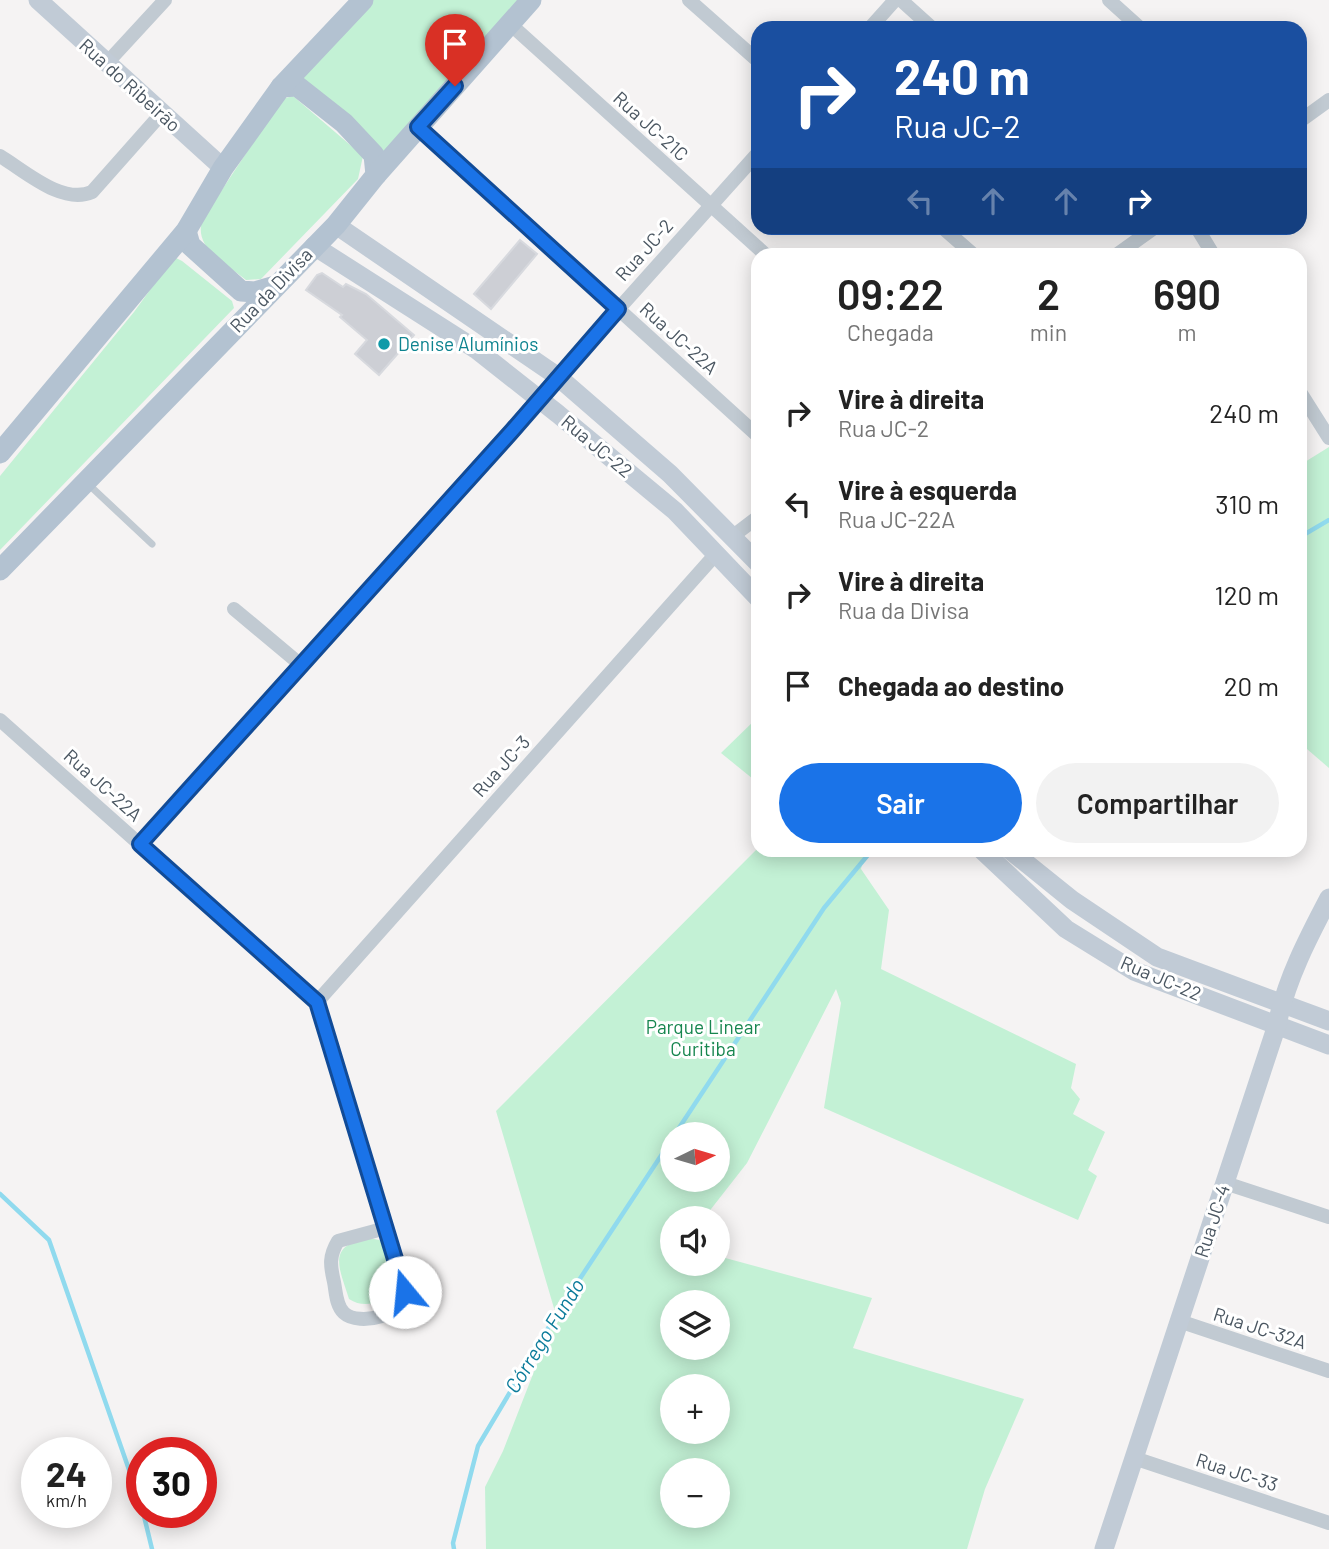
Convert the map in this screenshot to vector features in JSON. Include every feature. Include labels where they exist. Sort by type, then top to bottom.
[{"type":"main road","name":"Rua do Ribeirão","points":[[38,0],[223,168]]},
{"type":"main road","points":[[0,453],[186,231],[223,168],[281,87],[363,0]]},
{"type":"main road","name":"Rua da Divisa","points":[[0,570],[336,225],[376,175],[531,0]]},
{"type":"main road","points":[[281,87],[298,86],[344,123],[374,155],[376,175]]},
{"type":"main road","name":"Rua JC-22","points":[[336,225],[557,376],[670,474],[751,555]]},
{"type":"main road","points":[[186,231],[190,245],[241,291],[255,292],[275,286]]},
{"type":"main road","name":"Rua JC-22","points":[[314,246],[477,350],[675,511],[751,591]]},
{"type":"main road","name":"Rua JC-22","points":[[989,857],[1066,929],[1134,971],[1329,1045]]},
{"type":"main road","name":"Rua JC-22","points":[[1019,857],[1072,900],[1157,957],[1329,1021]]},
{"type":"main road","name":"Rua JC-4","points":[[1104,1549],[1282,1003],[1307,939],[1329,898]]},
{"type":"street","points":[[106,64],[165,0]]},
{"type":"street","points":[[690,0],[751,55]]},
{"type":"street","points":[[877,21],[898,0],[924,21]]},
{"type":"street","points":[[1110,0],[1132,21]]},
{"type":"street","name":"Rua JC-21C","points":[[510,24],[758,248]]},
{"type":"street","points":[[1307,116],[1329,100]]},
{"type":"street","points":[[0,156],[63,194],[83,195],[92,192],[162,113]]},
{"type":"street","name":"Rua JC-22A","points":[[418,127],[751,430]]},
{"type":"street","name":"Rua JC-2","points":[[140,844],[751,161]]},
{"type":"street","points":[[951,235],[966,248]]},
{"type":"street","points":[[1126,248],[1144,235]]},
{"type":"street","points":[[1307,403],[1329,438]]},
{"type":"street","points":[[733,536],[751,522]]},
{"type":"street","points":[[0,584],[39,532]]},
{"type":"street","name":"Rua JC-3","points":[[317,1002],[715,555]]},
{"type":"street","points":[[234,609],[302,665]]},
{"type":"street","name":"Rua JC-22A","points":[[0,720],[317,1002]]},
{"type":"street","points":[[317,1002],[386,1228],[405,1292],[403,1303],[391,1312],[355,1318],[345,1314],[338,1304],[329,1262],[331,1252],[338,1241],[386,1228]]},
{"type":"street","points":[[1225,1183],[1329,1217]]},
{"type":"street","name":"Rua JC-32A","points":[[1179,1321],[1329,1371]]},
{"type":"street","name":"Rua JC-33","points":[[1134,1458],[1329,1523]]},
{"type":"lane","points":[[87,482],[152,544]]},
{"type":"green space","points":[[373,0],[524,0],[380,162],[297,81]]},
{"type":"green space","points":[[293,96],[363,156],[358,179],[261,279],[246,280],[213,255],[207,247],[201,230],[202,220],[282,99]]},
{"type":"green space","points":[[174,257],[232,301],[234,308],[0,550],[0,476],[134,312]]},
{"type":"green space","points":[[1329,447],[1329,768],[1307,749],[1307,461]]},
{"type":"green space","points":[[751,724],[751,777],[721,753]]},
{"type":"green space","name":"Parque Linear Curitiba","points":[[751,855],[864,857],[861,869],[889,910],[881,969],[1076,1064],[1071,1088],[1080,1099],[1073,1114],[1105,1132],[1088,1170],[1097,1176],[1078,1220],[824,1108],[841,1003],[836,989],[747,1163],[730,1185],[730,1122],[660,1122],[660,1192],[724,1192],[713,1206],[660,1206],[660,1276],[730,1276],[730,1259],[872,1298],[853,1348],[1024,1399],[985,1489],[967,1549],[486,1549],[485,1487],[503,1451],[556,1315],[496,1111]]},
{"type":"green space","points":[[370,1238],[383,1241],[397,1287],[381,1300],[362,1304],[349,1299],[339,1259],[347,1246]]},
{"type":"building","points":[[520,240],[537,254],[491,309],[474,294]]},
{"type":"building","points":[[322,273],[343,287],[346,284],[366,294],[414,335],[379,375],[355,354],[367,340],[340,317],[342,315],[306,290],[317,275]]},
{"type":"waterway","name":"Córrego Fundo","points":[[1307,533],[1329,520]]},
{"type":"waterway","name":"Córrego Fundo","points":[[683,1122],[824,908],[866,857]]},
{"type":"waterway","name":"Córrego Fundo","points":[[454,1549],[453,1543],[478,1446],[556,1315],[660,1157]]},
{"type":"waterway","points":[[0,1194],[49,1240],[126,1461]]},
{"type":"waterway","points":[[147,1528],[152,1549]]},
{"type":"place","name":"Denise Alumínios","points":[[384,344]]},
{"type":"route","points":[[405,1292],[317,1002],[140,844],[512,431],[557,376],[618,309],[418,127],[455,86]]}]
